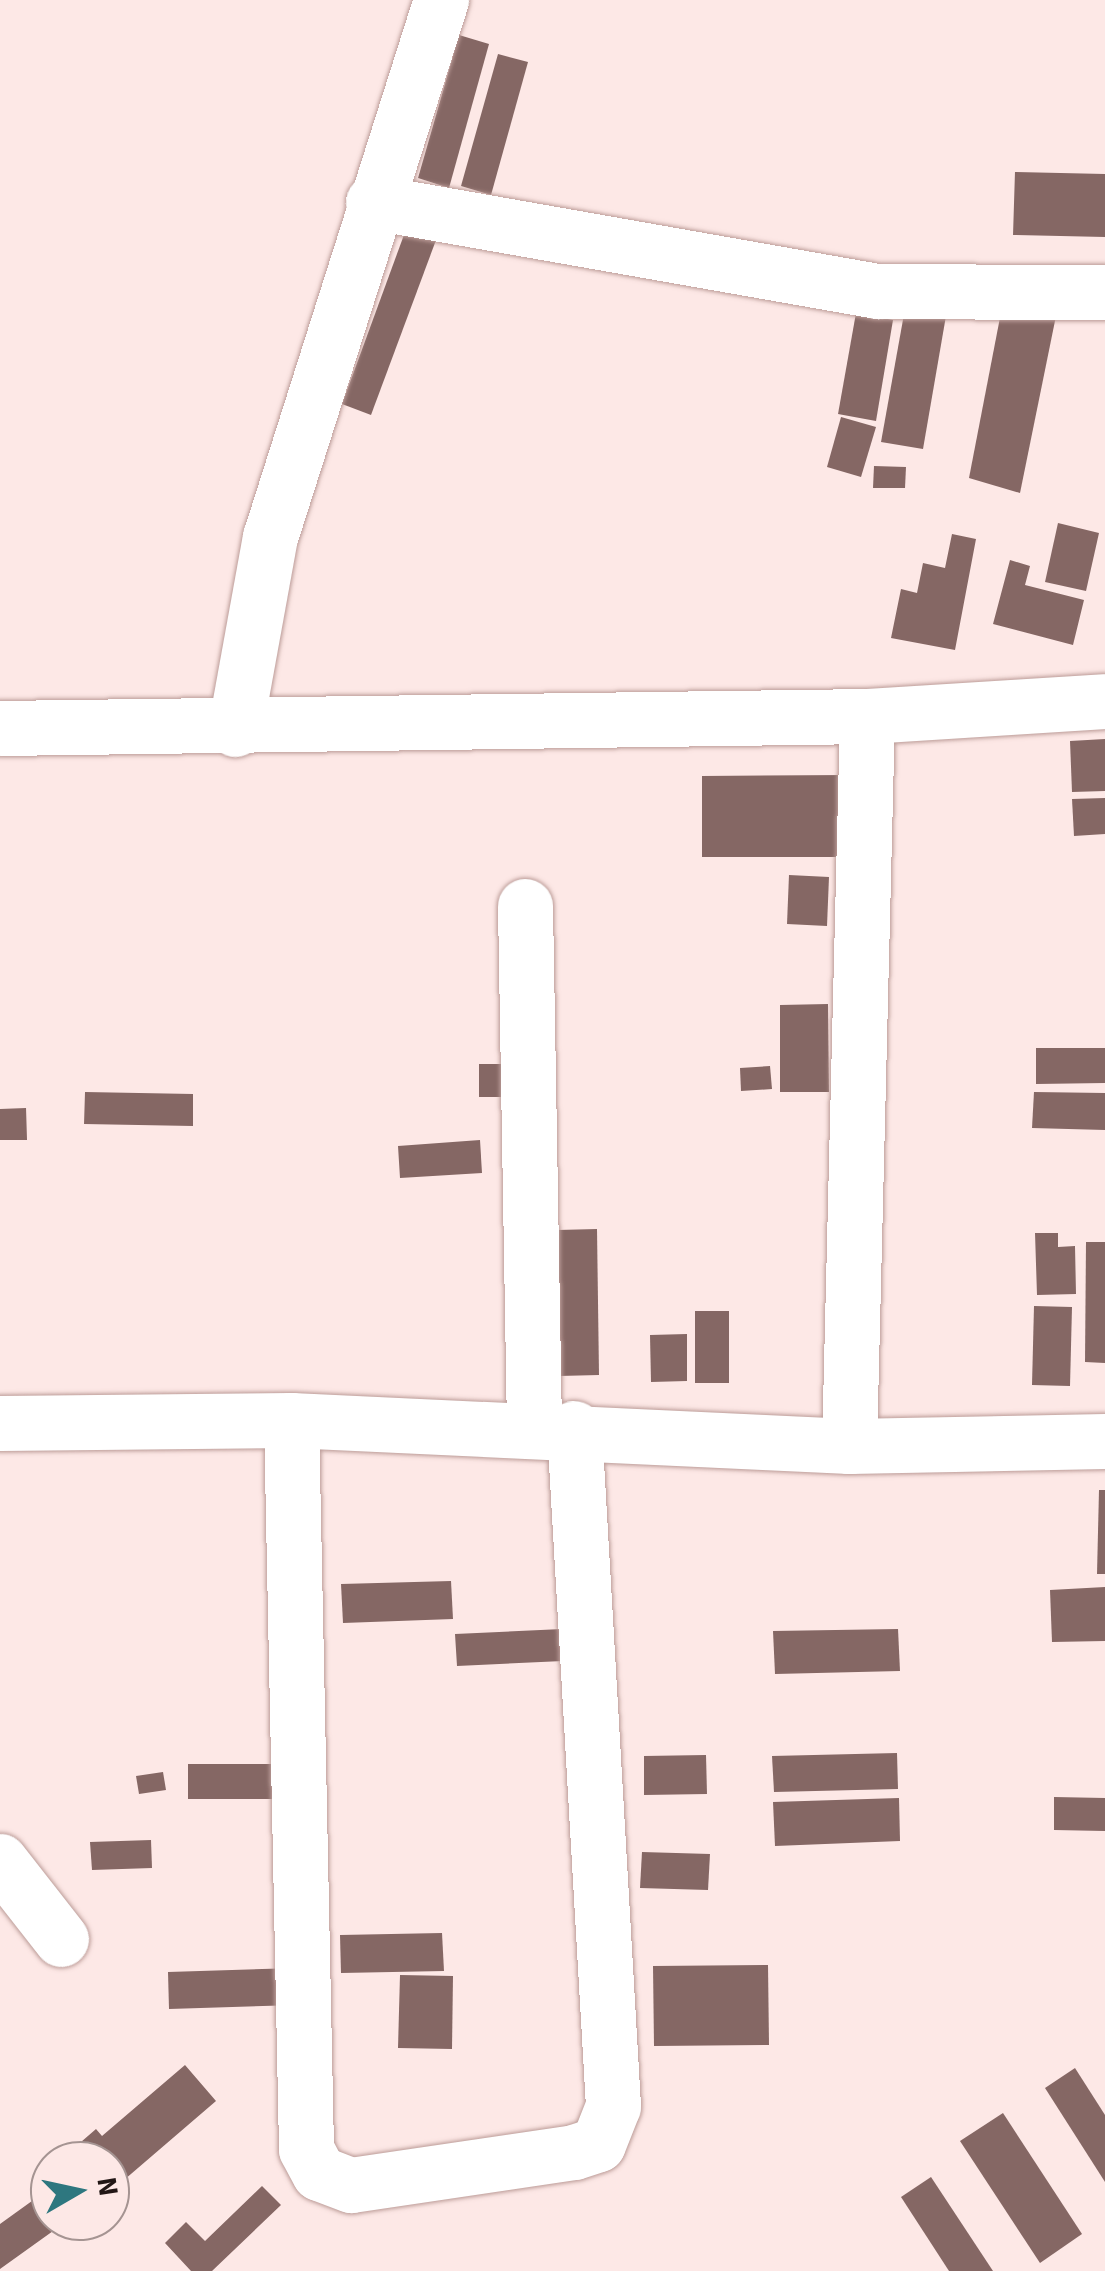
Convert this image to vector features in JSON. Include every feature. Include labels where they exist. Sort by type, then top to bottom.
[{"type":"street","points":[[235,730],[270,537],[372,202],[441,0]]},
{"type":"street","points":[[372,202],[877,291],[1105,292]]},
{"type":"street","points":[[0,728],[235,730],[867,716],[1105,701]]},
{"type":"street","points":[[849,1446],[867,716]]},
{"type":"street","points":[[290,1420],[306,2149],[319,2173],[351,2185],[574,2152],[598,2144],[613,2106],[554,1427],[525,906]]},
{"type":"street","points":[[0,1423],[290,1420],[554,1427],[849,1446],[1105,1441]]},
{"type":"street","points":[[0,1862],[61,1939]]},
{"type":"building","points":[[459,35],[489,44],[449,188],[418,178]]},
{"type":"building","points":[[498,54],[528,62],[491,195],[461,186]]},
{"type":"building","points":[[1015,172],[1105,174],[1105,237],[1013,235]]},
{"type":"building","points":[[412,213],[442,224],[371,415],[342,404]]},
{"type":"building","points":[[1003,302],[1057,311],[1020,493],[969,478]]},
{"type":"building","points":[[906,303],[947,310],[923,449],[881,442]]},
{"type":"building","points":[[856,313],[893,320],[876,421],[838,414]]},
{"type":"building","points":[[841,417],[876,427],[861,477],[827,467]]},
{"type":"building","points":[[874,466],[906,467],[905,488],[873,488]]},
{"type":"building","points":[[1058,523],[1099,533],[1086,591],[1045,582]]},
{"type":"building","points":[[952,534],[976,539],[955,650],[891,638],[901,589],[917,593],[923,563],[945,568]]},
{"type":"building","points":[[1010,560],[1030,566],[1025,585],[1084,600],[1073,645],[993,624]]},
{"type":"building","points":[[1105,739],[1105,791],[1072,792],[1070,741]]},
{"type":"building","points":[[850,775],[851,857],[702,857],[702,776]]},
{"type":"building","points":[[1105,798],[1105,834],[1074,836],[1072,799]]},
{"type":"building","points":[[789,875],[829,877],[827,926],[787,924]]},
{"type":"building","points":[[828,1004],[829,1092],[780,1092],[780,1005]]},
{"type":"building","points":[[1036,1048],[1105,1048],[1105,1083],[1036,1084]]},
{"type":"building","points":[[479,1064],[522,1064],[522,1097],[479,1097]]},
{"type":"building","points":[[770,1066],[772,1089],[741,1091],[740,1068]]},
{"type":"building","points":[[85,1092],[193,1094],[193,1126],[84,1124]]},
{"type":"building","points":[[1034,1092],[1105,1093],[1105,1130],[1032,1128]]},
{"type":"building","points":[[26,1108],[27,1140],[0,1140],[0,1109]]},
{"type":"building","points":[[480,1140],[482,1173],[400,1178],[398,1146]]},
{"type":"building","points":[[597,1229],[599,1375],[559,1376],[558,1230]]},
{"type":"building","points":[[1035,1233],[1058,1233],[1058,1247],[1075,1246],[1076,1294],[1037,1295]]},
{"type":"building","points":[[1086,1242],[1105,1242],[1105,1363],[1085,1362]]},
{"type":"building","points":[[1034,1306],[1072,1307],[1070,1386],[1032,1385]]},
{"type":"building","points":[[695,1311],[729,1311],[729,1383],[695,1383]]},
{"type":"building","points":[[687,1334],[687,1381],[651,1382],[650,1335]]},
{"type":"building","points":[[1099,1490],[1105,1490],[1105,1574],[1097,1574]]},
{"type":"building","points":[[451,1581],[453,1619],[343,1623],[341,1584]]},
{"type":"building","points":[[1105,1587],[1105,1641],[1052,1642],[1050,1590]]},
{"type":"building","points":[[584,1628],[585,1660],[457,1666],[455,1634]]},
{"type":"building","points":[[898,1629],[900,1671],[775,1674],[773,1631]]},
{"type":"building","points":[[897,1753],[898,1789],[774,1792],[772,1756]]},
{"type":"building","points":[[706,1755],[707,1794],[644,1795],[644,1756]]},
{"type":"building","points":[[188,1764],[292,1764],[292,1799],[188,1799]]},
{"type":"building","points":[[163,1772],[166,1790],[139,1794],[136,1776]]},
{"type":"building","points":[[1054,1797],[1105,1798],[1105,1831],[1054,1830]]},
{"type":"building","points":[[899,1798],[900,1841],[775,1846],[773,1802]]},
{"type":"building","points":[[151,1840],[152,1868],[92,1870],[90,1842]]},
{"type":"building","points":[[642,1852],[710,1854],[708,1890],[640,1888]]},
{"type":"building","points":[[442,1933],[444,1971],[341,1973],[340,1935]]},
{"type":"building","points":[[768,1965],[769,2045],[654,2046],[653,1966]]},
{"type":"building","points":[[296,1968],[297,2005],[169,2009],[168,1972]]},
{"type":"building","points":[[400,1975],[453,1976],[452,2049],[398,2048]]},
{"type":"building","points":[[185,2065],[216,2101],[130,2175],[130,2141],[82,2141],[96,2129],[102,2136]]},
{"type":"building","points":[[1075,2068],[1105,2115],[1105,2182],[1045,2088]]},
{"type":"building","points":[[1003,2113],[1082,2234],[1040,2263],[960,2141]]},
{"type":"building","points":[[931,2177],[993,2271],[949,2271],[901,2197]]},
{"type":"building","points":[[262,2186],[281,2205],[212,2271],[191,2271],[165,2243],[186,2222],[205,2241]]},
{"type":"building","points":[[30,2202],[30,2241],[39,2241],[0,2269],[0,2224]]}]
